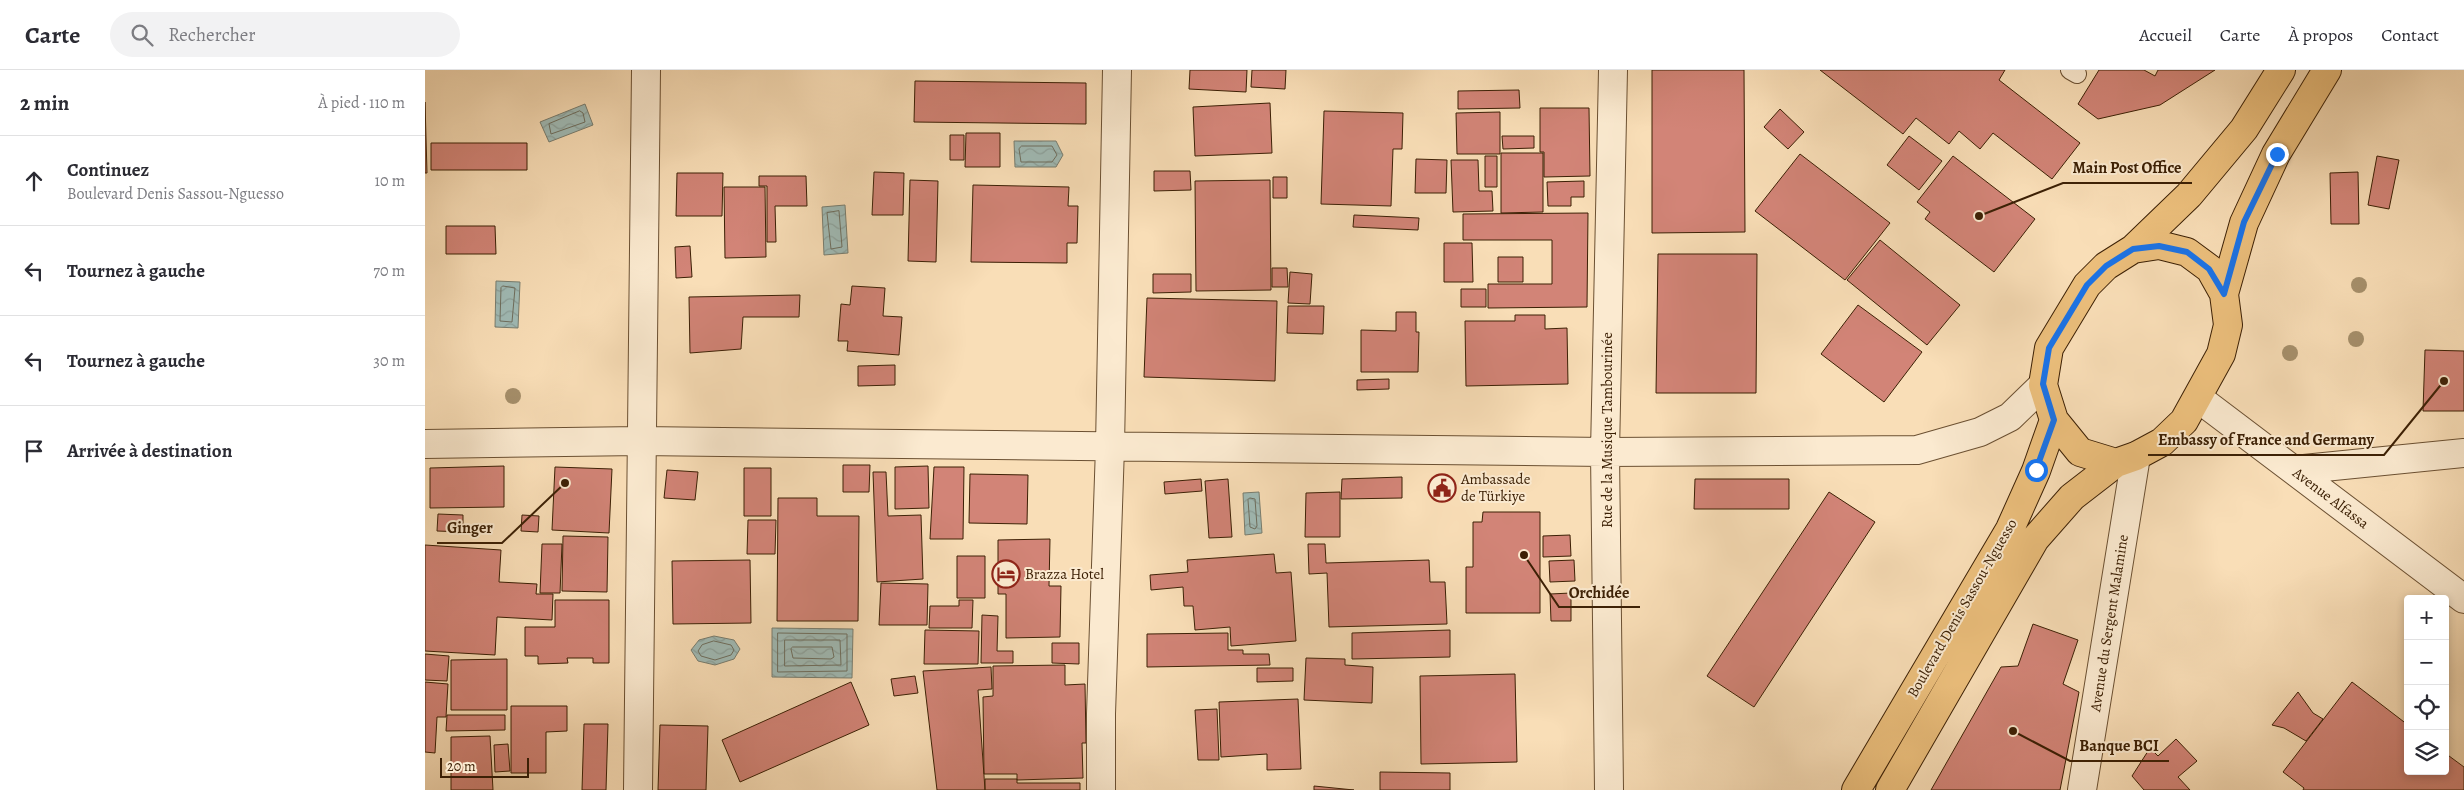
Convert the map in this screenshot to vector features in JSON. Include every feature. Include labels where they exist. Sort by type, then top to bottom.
[{"type":"main road","points":[[2126,460],[2080,452],[2054,420],[2043,384],[2049,348],[2087,285],[2106,266],[2133,249],[2189,195],[2244,129],[2281,70]]},
{"type":"main road","points":[[2224,294],[2244,222],[2277,154],[2327,70]]},
{"type":"main road","points":[[2133,249],[2159,246],[2187,252],[2209,269],[2224,294]]},
{"type":"main road","name":"Boulevard Denis Sassou-Nguesso","points":[[1890,790],[2035,539],[2072,497],[2126,460],[2162,442],[2184,421],[2221,354],[2228,325],[2224,294]]},
{"type":"main road","name":"Boulevard Denis Sassou-Nguesso","points":[[1856,790],[2010,529],[2036,470],[2054,420]]},
{"type":"street","points":[[638,790],[646,70]]},
{"type":"street","points":[[1101,790],[1101,714],[1110,447],[1117,70]]},
{"type":"street","name":"Rue de la Musique Tambourinée","points":[[1609,790],[1605,452],[1613,70]]},
{"type":"street","points":[[425,444],[641,441],[1605,452],[1917,450],[1980,432],[2010,417],[2043,384]]},
{"type":"street","name":"Avenue Alfassa","points":[[2198,398],[2464,599]]},
{"type":"street","points":[[2294,470],[2464,453]]},
{"type":"street","name":"Avenue du Sergent Malamine","points":[[2082,790],[2126,460]]},
{"type":"water","points":[[585,104],[593,125],[549,142],[540,122]]},
{"type":"water","points":[[1014,141],[1056,141],[1063,155],[1056,167],[1015,167]]},
{"type":"water","points":[[845,205],[848,253],[824,255],[822,207]]},
{"type":"water","points":[[496,281],[520,282],[518,328],[495,327]]},
{"type":"water","points":[[1259,492],[1262,533],[1245,535],[1243,493]]},
{"type":"water","points":[[772,628],[853,629],[852,678],[772,677]]},
{"type":"water","points":[[714,636],[734,640],[740,649],[734,659],[715,665],[698,661],[691,650],[699,640]]},
{"type":"building","points":[[1190,70],[1247,70],[1246,92],[1189,89]]},
{"type":"building","points":[[1252,70],[1286,70],[1285,89],[1251,87]]},
{"type":"building","points":[[1652,70],[1744,70],[1745,232],[1652,233]]},
{"type":"building","points":[[1820,70],[2005,70],[1999,80],[2080,143],[2052,179],[1993,133],[1980,149],[1959,131],[1949,144],[1916,118],[1903,134]]},
{"type":"building","points":[[2099,70],[2144,70],[2155,76],[2158,70],[2215,70],[2160,105],[2098,119],[2078,104]]},
{"type":"building","points":[[915,81],[1086,83],[1086,124],[914,122]]},
{"type":"building","points":[[1519,90],[1520,108],[1458,109],[1458,91]]},
{"type":"building","points":[[425,102],[427,173],[425,173]]},
{"type":"building","points":[[1270,103],[1272,153],[1195,156],[1193,107]]},
{"type":"building","points":[[1540,108],[1589,108],[1590,176],[1544,177],[1544,152],[1540,152]]},
{"type":"building","points":[[1780,109],[1804,132],[1788,149],[1764,127]]},
{"type":"building","points":[[1324,111],[1403,113],[1402,149],[1393,149],[1391,206],[1321,204]]},
{"type":"building","points":[[1500,112],[1500,154],[1457,154],[1456,113]]},
{"type":"building","points":[[966,133],[1000,133],[1000,167],[965,167]]},
{"type":"building","points":[[950,135],[964,135],[964,160],[950,160]]},
{"type":"building","points":[[1502,136],[1534,136],[1534,148],[1503,149]]},
{"type":"building","points":[[1909,136],[1942,161],[1919,190],[1887,165]]},
{"type":"building","points":[[431,143],[527,143],[527,170],[431,170]]},
{"type":"building","points":[[1501,153],[1543,153],[1543,212],[1501,213]]},
{"type":"building","points":[[1800,154],[1890,223],[1845,280],[1755,211]]},
{"type":"building","points":[[1485,156],[1497,156],[1497,187],[1485,187]]},
{"type":"building","points":[[1953,156],[2035,219],[1994,272],[1925,219],[1930,212],[1917,202]]},
{"type":"building","points":[[2377,156],[2399,160],[2389,209],[2368,205]]},
{"type":"building","points":[[1416,159],[1447,160],[1446,193],[1415,193]]},
{"type":"building","points":[[1451,160],[1478,160],[1479,191],[1492,191],[1493,211],[1453,212]]},
{"type":"building","points":[[1154,171],[1190,171],[1191,190],[1154,191]]},
{"type":"building","points":[[874,172],[904,173],[903,215],[872,215]]},
{"type":"building","points":[[2358,172],[2359,224],[2331,224],[2330,173]]},
{"type":"building","points":[[677,173],[723,173],[722,216],[676,216]]},
{"type":"building","points":[[759,176],[806,176],[807,206],[775,206],[776,242],[767,242],[767,186],[759,186]]},
{"type":"building","points":[[1273,177],[1287,177],[1287,198],[1273,198]]},
{"type":"building","points":[[910,180],[938,181],[936,262],[908,261]]},
{"type":"building","points":[[1270,180],[1271,290],[1196,291],[1195,181]]},
{"type":"building","points":[[1584,181],[1584,197],[1571,197],[1571,206],[1548,206],[1547,182]]},
{"type":"building","points":[[973,185],[1069,187],[1068,206],[1078,206],[1077,243],[1067,243],[1067,263],[971,262]]},
{"type":"building","points":[[724,187],[765,187],[766,257],[725,258]]},
{"type":"building","points":[[1588,213],[1587,307],[1488,308],[1488,284],[1552,284],[1552,240],[1463,240],[1463,214]]},
{"type":"building","points":[[1354,215],[1419,218],[1418,230],[1353,227]]},
{"type":"building","points":[[446,226],[495,226],[496,254],[446,254]]},
{"type":"building","points":[[1880,240],[1960,305],[1927,345],[1847,280]]},
{"type":"building","points":[[1444,243],[1472,243],[1473,282],[1444,282]]},
{"type":"building","points":[[690,246],[692,277],[676,278],[675,247]]},
{"type":"building","points":[[1658,254],[1757,254],[1756,393],[1656,393]]},
{"type":"building","points":[[1498,257],[1523,257],[1523,282],[1498,282]]},
{"type":"building","points":[[1272,268],[1287,268],[1288,287],[1272,287]]},
{"type":"building","points":[[1290,272],[1312,274],[1310,304],[1288,303]]},
{"type":"building","points":[[1153,274],[1191,274],[1191,292],[1153,293]]},
{"type":"building","points":[[852,286],[885,288],[883,316],[902,317],[899,355],[847,351],[848,341],[838,341],[841,304],[850,305]]},
{"type":"building","points":[[1461,289],[1486,289],[1486,307],[1461,307]]},
{"type":"building","points":[[800,295],[799,317],[743,317],[741,349],[690,353],[689,297]]},
{"type":"building","points":[[1147,298],[1277,301],[1275,381],[1144,377]]},
{"type":"building","points":[[1858,305],[1922,352],[1884,402],[1821,354]]},
{"type":"building","points":[[1288,306],[1324,306],[1323,334],[1287,333]]},
{"type":"building","points":[[1396,312],[1416,312],[1416,332],[1419,332],[1418,372],[1361,372],[1361,330],[1396,331]]},
{"type":"building","points":[[1515,315],[1545,315],[1545,329],[1567,328],[1568,384],[1466,386],[1465,321],[1515,321]]},
{"type":"building","points":[[2425,350],[2464,351],[2464,411],[2423,411]]},
{"type":"building","points":[[895,365],[895,385],[858,386],[858,366]]},
{"type":"building","points":[[1389,379],[1389,389],[1357,390],[1357,380]]},
{"type":"building","points":[[843,465],[870,465],[869,492],[843,492]]},
{"type":"building","points":[[504,466],[504,507],[430,508],[430,468]]},
{"type":"building","points":[[928,466],[929,508],[895,509],[895,467]]},
{"type":"building","points":[[555,467],[612,469],[609,533],[552,530]]},
{"type":"building","points":[[934,467],[964,467],[963,539],[930,539]]},
{"type":"building","points":[[744,468],[771,468],[771,516],[744,516]]},
{"type":"building","points":[[667,470],[698,472],[695,500],[664,498]]},
{"type":"building","points":[[873,472],[886,472],[888,516],[921,515],[923,579],[877,582]]},
{"type":"building","points":[[970,474],[1028,475],[1027,524],[969,523]]},
{"type":"building","points":[[1402,477],[1402,498],[1341,499],[1342,479]]},
{"type":"building","points":[[1201,479],[1202,491],[1165,494],[1164,482]]},
{"type":"building","points":[[1228,479],[1232,537],[1209,538],[1205,481]]},
{"type":"building","points":[[1695,479],[1789,479],[1789,509],[1694,509]]},
{"type":"building","points":[[1340,492],[1340,537],[1305,537],[1306,493]]},
{"type":"building","points":[[1829,492],[1875,522],[1754,707],[1707,676]]},
{"type":"building","points":[[778,498],[817,498],[817,516],[859,516],[858,621],[777,621]]},
{"type":"building","points":[[1483,512],[1540,512],[1540,613],[1466,613],[1466,567],[1473,567],[1473,522],[1482,522]]},
{"type":"building","points":[[438,514],[463,515],[463,532],[437,531]]},
{"type":"building","points":[[522,515],[539,516],[538,532],[521,531]]},
{"type":"building","points":[[748,520],[776,520],[775,554],[747,554]]},
{"type":"building","points":[[1570,535],[1571,556],[1543,557],[1543,536]]},
{"type":"building","points":[[563,536],[608,537],[607,592],[562,591]]},
{"type":"building","points":[[1050,539],[1049,586],[1061,586],[1060,637],[1006,638],[1006,594],[998,594],[998,540]]},
{"type":"building","points":[[542,544],[562,544],[560,593],[540,593]]},
{"type":"building","points":[[1308,544],[1325,544],[1326,563],[1429,560],[1430,582],[1445,582],[1447,624],[1329,627],[1327,573],[1309,574]]},
{"type":"building","points":[[425,545],[501,550],[499,582],[537,584],[536,594],[553,594],[552,620],[497,617],[495,655],[425,651]]},
{"type":"building","points":[[1274,554],[1276,573],[1291,572],[1296,641],[1231,646],[1230,627],[1195,630],[1193,606],[1184,606],[1183,587],[1151,590],[1150,575],[1188,572],[1187,560]]},
{"type":"building","points":[[957,556],[985,556],[985,598],[957,598]]},
{"type":"building","points":[[750,560],[751,623],[673,624],[672,561]]},
{"type":"building","points":[[1574,560],[1575,581],[1550,582],[1549,561]]},
{"type":"building","points":[[881,583],[928,584],[927,625],[879,625]]},
{"type":"building","points":[[1571,593],[1571,621],[1551,621],[1550,594]]},
{"type":"building","points":[[555,600],[609,600],[609,663],[593,663],[593,658],[567,658],[568,663],[538,664],[538,656],[525,656],[525,627],[555,627]]},
{"type":"building","points":[[959,600],[973,600],[972,628],[929,628],[930,606],[959,606]]},
{"type":"building","points":[[982,615],[998,616],[997,651],[1013,651],[1013,663],[981,663]]},
{"type":"building","points":[[2033,624],[2078,640],[2063,684],[2079,692],[2060,790],[1931,790],[2001,667],[2018,666]]},
{"type":"building","points":[[925,630],[979,631],[978,664],[924,664]]},
{"type":"building","points":[[1450,630],[1450,657],[1352,659],[1352,633]]},
{"type":"building","points":[[1228,633],[1228,650],[1243,650],[1243,654],[1269,654],[1270,665],[1147,667],[1147,634]]},
{"type":"building","points":[[1052,643],[1079,643],[1079,664],[1052,663]]},
{"type":"building","points":[[425,654],[449,656],[447,681],[425,680]]},
{"type":"building","points":[[1306,658],[1345,659],[1345,665],[1373,667],[1372,703],[1304,700]]},
{"type":"building","points":[[507,659],[507,710],[451,710],[451,660]]},
{"type":"building","points":[[1065,665],[1065,685],[1085,684],[1086,743],[1082,743],[1083,778],[1017,780],[1017,774],[984,774],[983,697],[993,696],[993,666]]},
{"type":"building","points":[[991,667],[992,689],[978,690],[985,790],[937,790],[923,671]]},
{"type":"building","points":[[1257,668],[1293,668],[1293,681],[1257,682]]},
{"type":"building","points":[[1515,674],[1517,762],[1421,764],[1420,676]]},
{"type":"building","points":[[915,676],[918,693],[894,696],[891,679]]},
{"type":"building","points":[[425,682],[448,684],[446,717],[437,717],[435,753],[425,752]]},
{"type":"building","points":[[851,682],[869,725],[740,782],[722,740]]},
{"type":"building","points":[[2352,682],[2404,722],[2404,775],[2449,775],[2449,756],[2464,767],[2464,790],[2303,790],[2304,788],[2283,772]]},
{"type":"building","points":[[2298,692],[2313,713],[2323,719],[2306,741],[2284,728],[2272,725]]},
{"type":"building","points":[[1298,699],[1301,769],[1267,770],[1267,754],[1221,757],[1219,702]]},
{"type":"building","points":[[511,706],[567,706],[567,731],[546,732],[546,773],[511,773]]},
{"type":"building","points":[[1217,709],[1219,760],[1198,760],[1195,710]]},
{"type":"building","points":[[447,715],[505,715],[505,730],[446,731]]},
{"type":"building","points":[[584,724],[608,724],[606,790],[582,790]]},
{"type":"building","points":[[660,725],[708,726],[706,790],[658,790]]},
{"type":"building","points":[[490,736],[493,790],[451,790],[451,737]]},
{"type":"building","points":[[2176,739],[2197,761],[2178,777],[2190,790],[2144,790],[2132,776],[2150,748],[2158,756]]},
{"type":"building","points":[[508,744],[510,771],[495,772],[494,745]]},
{"type":"building","points":[[1380,772],[1450,773],[1450,790],[1380,790]]},
{"type":"building","points":[[985,779],[1017,779],[1017,783],[1080,783],[1080,790],[985,790]]},
{"type":"building","points":[[1314,786],[1354,790],[1314,790]]},
{"type":"place","name":"Main Post Office","points":[[1979,216]]},
{"type":"place","name":"Embassy of France and Germany","points":[[2444,381]]},
{"type":"place","name":"Ginger","points":[[565,483]]},
{"type":"place","name":"Ambassade de Türkiye","points":[[1442,488]]},
{"type":"place","name":"Orchidée","points":[[1524,555]]},
{"type":"place","name":"Brazza Hotel","points":[[1006,574]]},
{"type":"place","name":"Banque BCI","points":[[2013,731]]},
{"type":"route","points":[[2036,470],[2054,420],[2043,384],[2049,348],[2087,285],[2106,266],[2133,249],[2159,246],[2187,252],[2209,269],[2224,294],[2244,222],[2277,154]]}]
